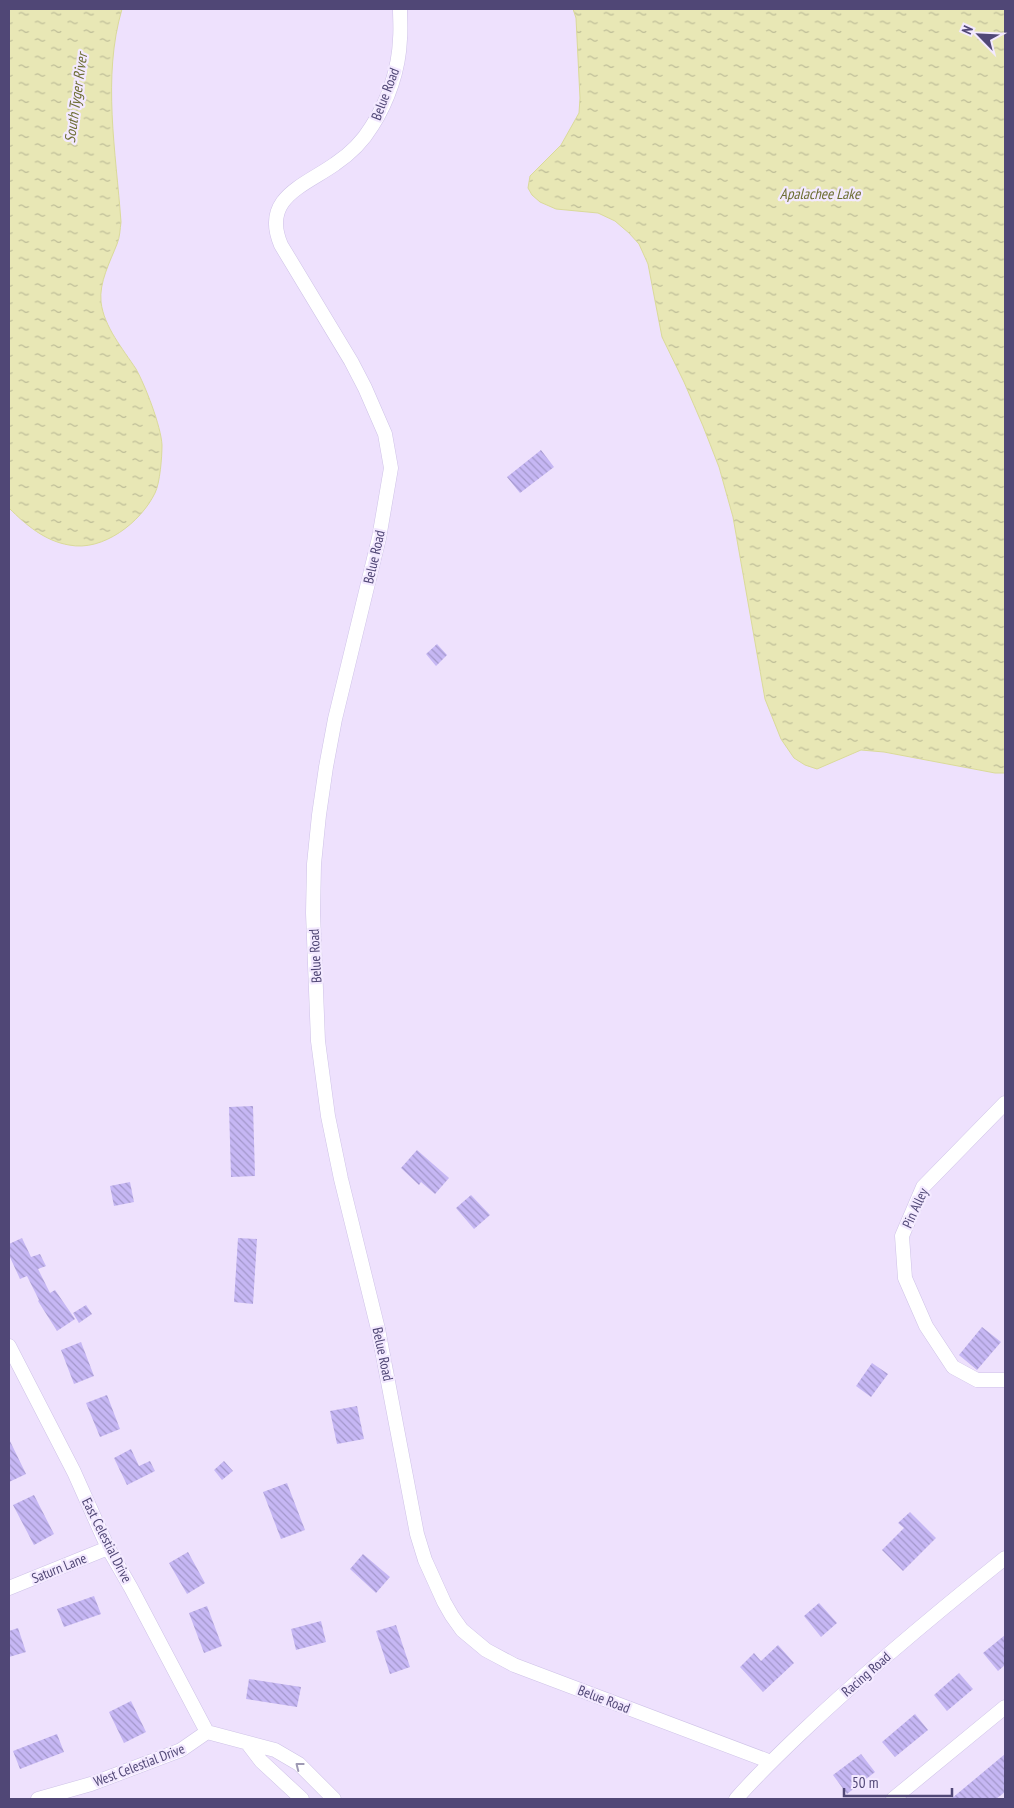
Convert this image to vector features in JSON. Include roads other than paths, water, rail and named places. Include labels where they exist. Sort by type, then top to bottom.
[{"type":"street","name":"Belue Road","points":[[400,9],[398,56],[390,88],[379,115],[364,138],[349,154],[289,194],[279,206],[276,222],[276,230],[281,245],[351,361],[379,418],[389,450],[391,468],[379,538],[326,767],[314,864],[313,913],[318,1041],[328,1116],[341,1179],[380,1337],[417,1534],[435,1585],[462,1630],[493,1654],[514,1665],[771,1762]]},
{"type":"street","name":"Pin Alley","points":[[1005,1103],[922,1187],[902,1236],[905,1278],[926,1326],[953,1367],[977,1380],[1005,1380]]},
{"type":"street","name":"East Celestial Drive","points":[[9,1346],[74,1472],[108,1548],[132,1588],[207,1732]]},
{"type":"street","name":"Saturn Lane","points":[[9,1588],[108,1548]]},
{"type":"street","name":"Racing Road","points":[[736,1799],[771,1762],[874,1667],[1005,1558]]},
{"type":"street","points":[[894,1799],[1005,1707]]},
{"type":"street","points":[[207,1732],[275,1750],[299,1764],[334,1799]]},
{"type":"street","name":"West Celestial Drive","points":[[38,1799],[99,1781],[181,1750],[207,1732]]},
{"type":"street","points":[[248,1744],[261,1760],[302,1799]]},
{"type":"water","name":"South Tyger River","points":[[9,9],[122,9],[116,35],[112,88],[112,115],[121,222],[118,241],[103,280],[101,302],[110,329],[136,369],[148,395],[161,437],[162,456],[157,489],[149,504],[120,533],[95,544],[82,546],[60,543],[44,536],[29,526],[9,508]]},
{"type":"water","name":"Apalachee Lake","points":[[573,9],[1005,9],[1005,773],[995,773],[884,752],[861,750],[817,769],[805,765],[794,758],[781,739],[765,699],[733,517],[719,467],[684,382],[662,337],[648,264],[639,244],[615,221],[598,213],[556,209],[540,202],[532,195],[528,188],[530,176],[561,145],[579,113],[576,18]]}]
